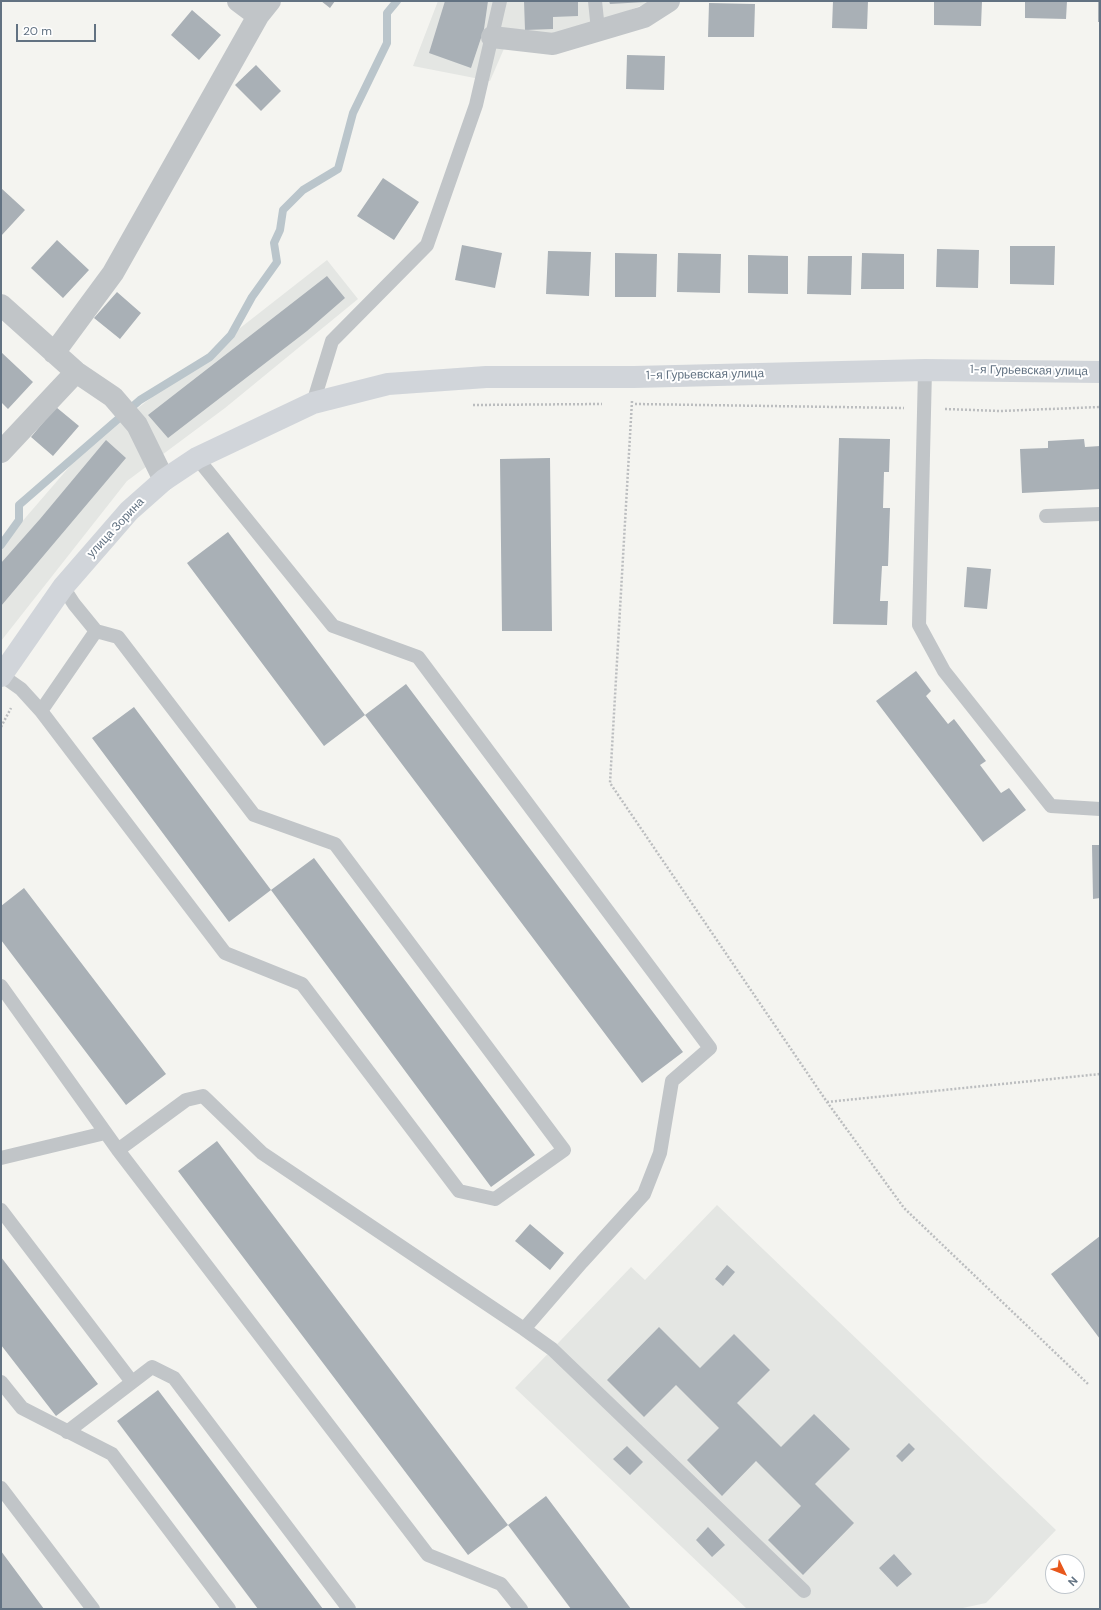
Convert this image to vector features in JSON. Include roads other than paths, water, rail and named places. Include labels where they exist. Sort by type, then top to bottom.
[{"type":"main road","name":"1-я Гурьевская улица","points":[[313,403],[388,384],[486,377],[634,377],[925,370],[1100,372]]},
{"type":"main road","name":"улица Зорина","points":[[1,676],[63,587],[129,511],[164,480],[197,458],[313,403]]},
{"type":"street","points":[[54,353],[113,273],[264,8],[238,1]]},
{"type":"street","points":[[492,37],[552,44],[644,17],[669,1]]},
{"type":"street","points":[[1,305],[76,372],[113,397],[137,425],[164,480]]},
{"type":"street","points":[[1,452],[76,372]]},
{"type":"lane","points":[[313,403],[332,341],[427,245],[476,104],[500,1]]},
{"type":"lane","points":[[595,1],[598,30]]},
{"type":"lane","points":[[925,370],[920,625],[944,670],[1051,806],[1100,809]]},
{"type":"lane","points":[[197,458],[333,626],[418,657],[710,1048],[672,1081],[660,1153],[644,1194],[524,1328]]},
{"type":"lane","points":[[1046,516],[1100,514]]},
{"type":"lane","points":[[1,676],[21,689],[41,711],[225,953],[302,984],[459,1191],[495,1199],[564,1150],[335,844],[254,815],[118,637],[96,631],[74,604],[63,587]]},
{"type":"lane","points":[[41,711],[96,631]]},
{"type":"lane","points":[[1,986],[118,1150],[428,1554],[501,1584],[520,1609]]},
{"type":"lane","points":[[118,1150],[186,1100],[203,1096],[262,1153],[524,1328],[552,1349],[804,1591]]},
{"type":"lane","points":[[1,1158],[106,1133]]},
{"type":"lane","points":[[1,1210],[132,1382]]},
{"type":"lane","points":[[67,1432],[152,1367],[174,1378],[349,1609]]},
{"type":"lane","points":[[1,1382],[22,1408],[112,1454],[229,1609]]},
{"type":"lane","points":[[1,1488],[93,1609]]},
{"type":"waterway","points":[[1,545],[19,520],[19,505],[140,400],[210,357],[231,335],[252,297],[277,262],[274,243],[280,230],[283,210],[303,190],[338,169],[353,113],[387,43],[387,13],[397,1]]}]
